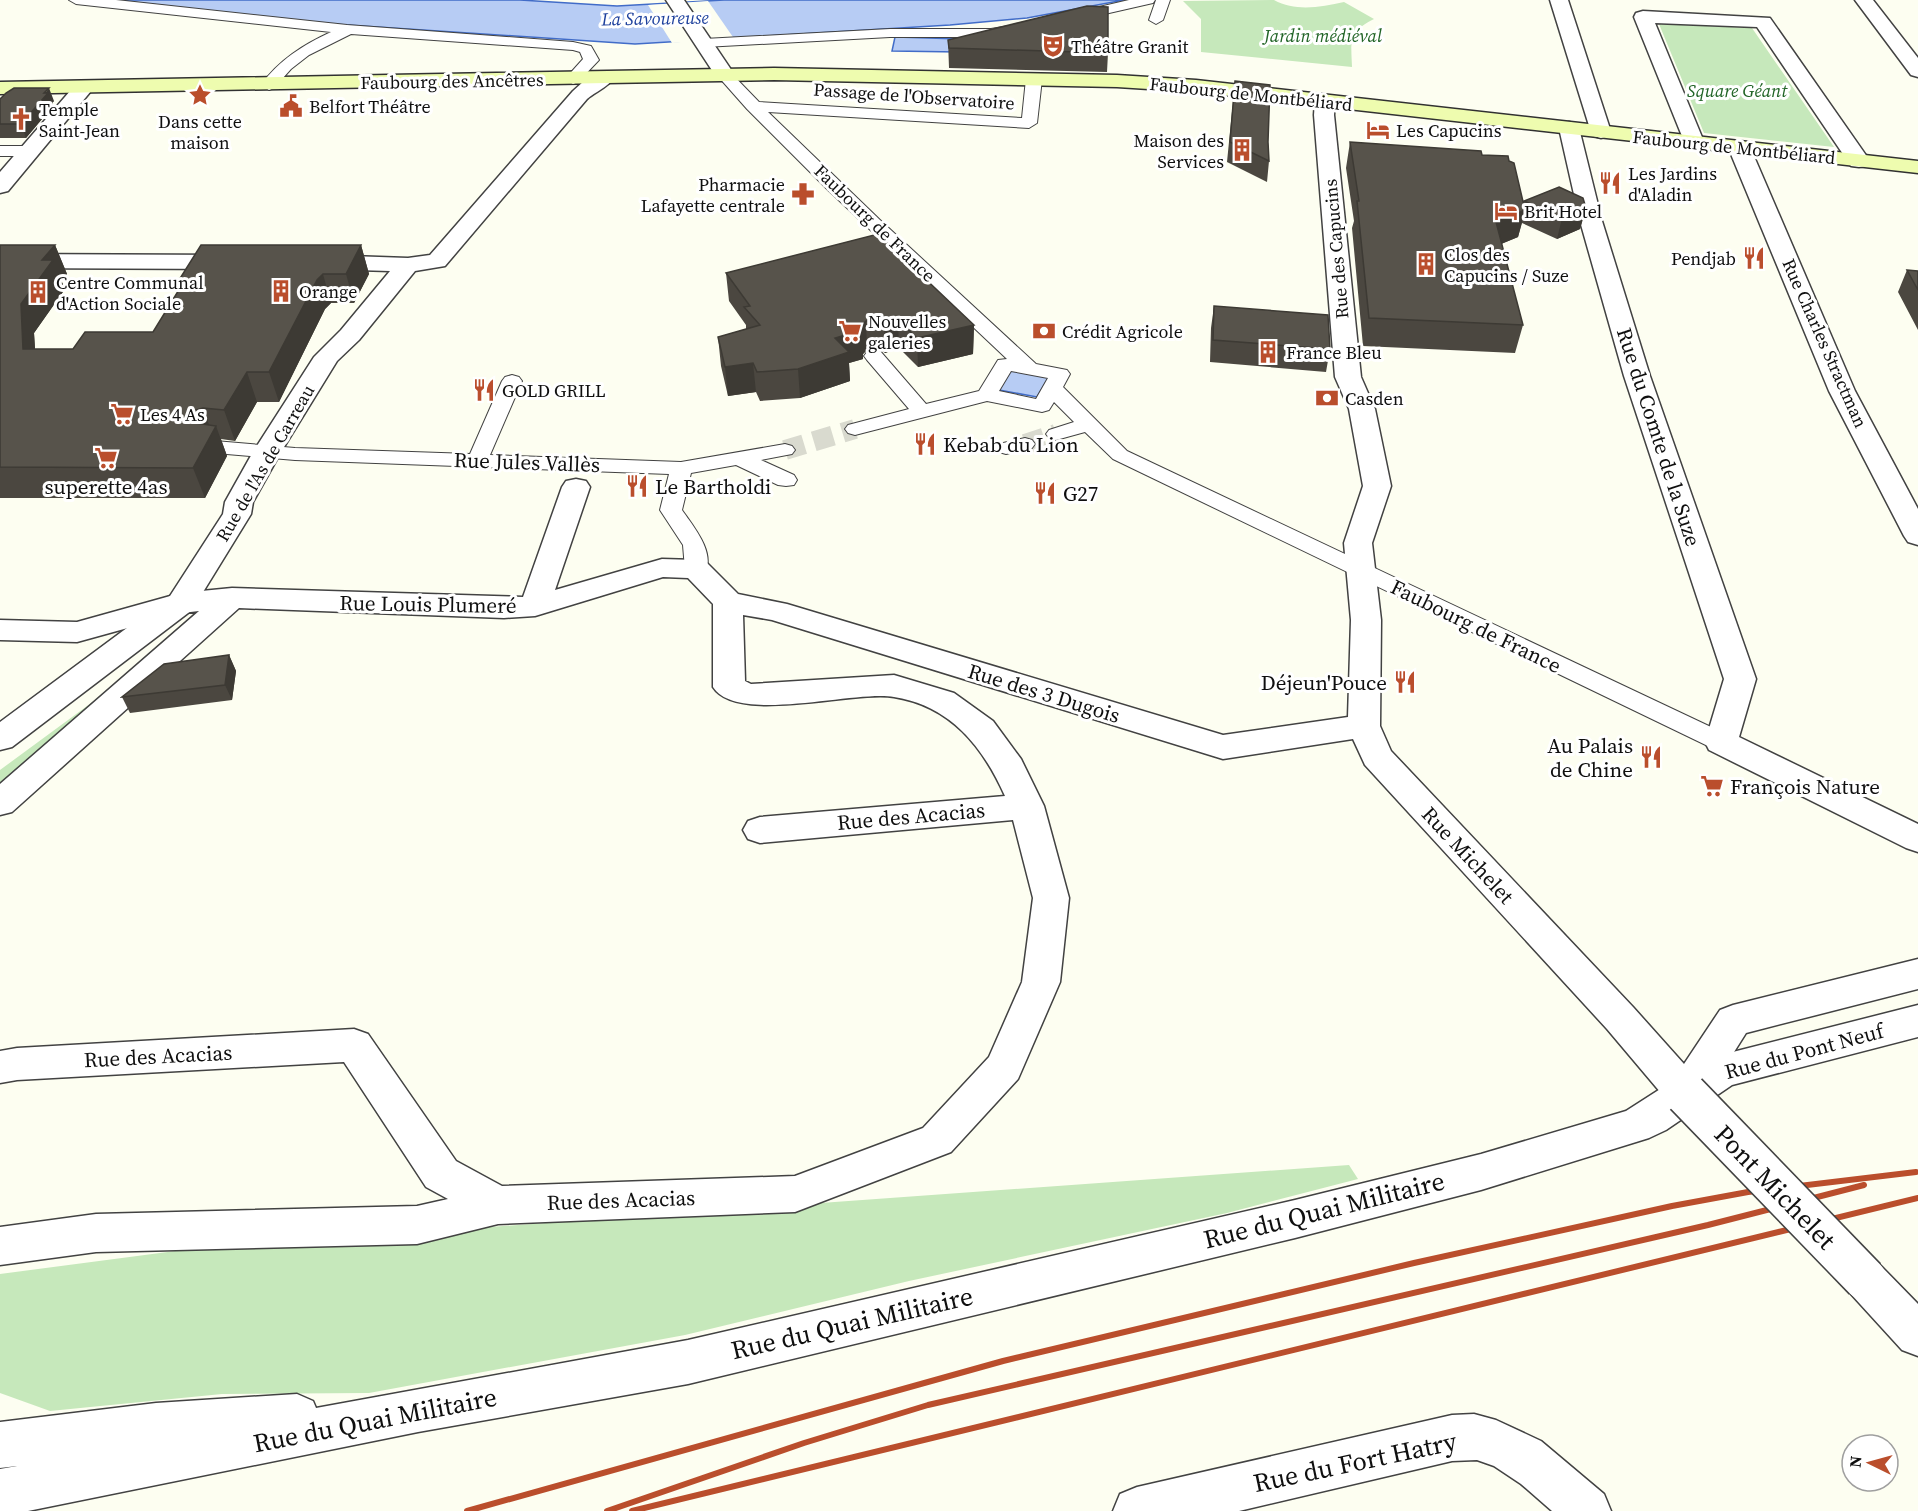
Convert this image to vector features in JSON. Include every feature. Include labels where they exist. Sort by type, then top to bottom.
[{"type":"main road","name":"Faubourg de Montbéliard","points":[[724,74],[1034,79],[1196,86],[1918,167]]},
{"type":"main road","name":"Faubourg des Ancêtres","points":[[0,88],[269,85],[724,74]]},
{"type":"street","points":[[76,0],[347,30],[573,46],[586,49],[591,60],[573,79]]},
{"type":"street","points":[[1059,21],[1148,0]]},
{"type":"street","points":[[1156,20],[1163,0]]},
{"type":"street","points":[[1559,0],[1601,132]]},
{"type":"street","points":[[1863,0],[1918,71]]},
{"type":"street","points":[[676,2],[724,74]]},
{"type":"street","points":[[1693,142],[1643,18],[1763,22],[1859,160]]},
{"type":"street","points":[[704,43],[890,33],[991,33],[1026,28]]},
{"type":"street","points":[[269,85],[294,58],[308,47],[347,30]]},
{"type":"street","name":"Faubourg de France","points":[[724,74],[753,106],[1029,368]]},
{"type":"street","points":[[296,262],[408,265],[437,261],[580,95],[591,85],[604,78]]},
{"type":"street","name":"Passage de l'Observatoire","points":[[753,106],[1029,123],[1034,79]]},
{"type":"street","points":[[0,186],[84,87]]},
{"type":"street","name":"Rue des Capucins","points":[[1325,100],[1324,115],[1348,377],[1362,409],[1377,486],[1358,543],[1361,570]]},
{"type":"street","name":"Rue du Comte de la Suze","points":[[1569,128],[1594,231],[1637,376],[1740,678],[1721,742]]},
{"type":"street","name":"Rue Charles Stractman","points":[[1739,147],[1842,391],[1918,536]]},
{"type":"street","points":[[0,151],[29,151]]},
{"type":"street","points":[[0,261],[261,262]]},
{"type":"street","name":"Rue de l'As de Carreau","points":[[181,603],[237,514],[239,502],[267,452],[327,357],[350,335],[408,265]]},
{"type":"street","points":[[874,356],[921,412]]},
{"type":"street","name":"Faubourg de France","points":[[987,395],[1005,364],[1060,374],[1052,388],[1120,455],[1721,742],[1918,839]]},
{"type":"street","points":[[477,461],[512,381]]},
{"type":"street","points":[[855,429],[987,395],[1042,406],[1052,388]]},
{"type":"street","points":[[1056,434],[1088,424]]},
{"type":"street","name":"Rue Jules Vallès","points":[[216,447],[267,452],[681,468],[785,450]]},
{"type":"street","points":[[738,458],[786,480]]},
{"type":"street","points":[[681,468],[670,510],[694,545],[696,569],[728,602]]},
{"type":"street","points":[[535,606],[576,487]]},
{"type":"street","name":"Rue Louis Plumeré","points":[[0,630],[76,632],[181,603],[232,598],[504,608],[535,606],[662,568],[696,569]]},
{"type":"street","name":"Rue Michelet","points":[[1361,570],[1366,621],[1365,726],[1377,757],[1620,1018],[1686,1094]]},
{"type":"street","points":[[0,803],[232,598]]},
{"type":"street","name":"Rue des 3 Dugois","points":[[728,602],[776,611],[1224,747],[1365,726]]},
{"type":"street","name":"Rue des Acacias","points":[[0,1067],[354,1045],[441,1174],[498,1205],[795,1194],[937,1140],[1004,1067],[1041,982],[1051,898],[1027,806],[1009,767],[982,729],[943,701],[894,686],[748,695],[729,687],[728,602]]},
{"type":"street","points":[[0,739],[181,603]]},
{"type":"street","name":"Rue des Acacias","points":[[760,830],[1027,806]]},
{"type":"street","name":"Rue du Pont Neuf","points":[[1686,1094],[1732,1021],[1918,974]]},
{"type":"street","name":"Rue du Pont Neuf","points":[[1686,1094],[1721,1071],[1918,1021]]},
{"type":"street","name":"Pont Michelet","points":[[1686,1094],[1918,1335]]},
{"type":"street","name":"Rue du Quai Militaire","points":[[0,1492],[418,1410],[688,1362],[1295,1219],[1480,1172],[1635,1126],[1686,1094]]},
{"type":"street","points":[[0,1246],[96,1233],[417,1225],[498,1205]]},
{"type":"street","points":[[0,1445],[156,1426],[418,1410]]},
{"type":"street","name":"Rue du Fort Hatry","points":[[1137,1511],[1452,1438],[1479,1438],[1503,1446],[1524,1458],[1587,1511]]},
{"type":"green space","name":"Jardin médiéval","points":[[1274,0],[1300,7],[1318,7],[1344,2],[1374,19],[1355,33],[1351,50],[1352,67],[1201,52],[1201,19],[1183,1]]},
{"type":"green space","name":"Square Géant","points":[[1659,24],[1752,28],[1834,147],[1704,133]]},
{"type":"green space","points":[[117,684],[0,787],[0,770]]},
{"type":"green space","points":[[1349,1165],[1358,1179],[1227,1213],[909,1281],[685,1335],[369,1393],[222,1394],[50,1411],[0,1393],[0,1274],[198,1248]]},
{"type":"water","name":"La Savoureuse","points":[[114,0],[520,0],[617,6],[724,0],[1124,0],[1027,18],[950,25],[635,44],[317,23]]},
{"type":"water","points":[[895,37],[961,39],[959,52],[892,51]]},
{"type":"water","points":[[1011,369],[1049,377],[1037,397],[999,390]]},
{"type":"pier","points":[[708,1],[735,40],[672,43],[648,5]]},
{"type":"building","points":[[1087,6],[1108,7],[1108,53],[949,48],[948,40]]},
{"type":"building","points":[[1235,81],[1270,85],[1269,161],[1230,142]]},
{"type":"building","points":[[14,88],[49,88],[44,93],[48,93],[21,124],[0,124],[0,99]]},
{"type":"building","name":"Clos des Capucins / Suze","points":[[1350,142],[1481,151],[1482,155],[1508,156],[1509,161],[1514,163],[1525,210],[1496,222],[1523,325],[1369,318],[1357,201],[1359,201]]},
{"type":"building","points":[[1559,187],[1583,198],[1586,208],[1562,218],[1524,201]]},
{"type":"building","name":"Nouvelles galeries","points":[[878,234],[974,325],[917,338],[898,320],[884,324],[880,321],[866,321],[861,326],[862,330],[835,338],[849,352],[798,369],[757,372],[753,363],[725,367],[718,337],[760,325],[744,307],[750,306],[726,273]]},
{"type":"building","points":[[0,245],[55,245],[42,260],[53,260],[21,304],[23,349],[73,349],[85,332],[153,332],[185,280],[179,280],[201,245],[361,245],[346,274],[323,274],[317,280],[269,372],[247,372],[224,410],[203,408],[196,410],[192,415],[196,423],[216,426],[193,468],[0,467]]},
{"type":"building","points":[[1907,270],[1918,271],[1918,290]]},
{"type":"building","points":[[1214,306],[1328,315],[1330,349],[1213,340]]},
{"type":"building","points":[[229,655],[225,685],[122,697],[164,664]]},
{"type":"tunnel","points":[[785,450],[855,429]]},
{"type":"tunnel","points":[[1025,444],[1056,434]]},
{"type":"railway","points":[[467,1511],[1003,1361],[1414,1263],[1672,1206],[1748,1192],[1916,1172]]},
{"type":"railway","points":[[607,1511],[804,1443],[928,1405],[1708,1225],[1864,1185]]},
{"type":"railway","points":[[632,1511],[1918,1198]]},
{"type":"place","name":"Théâtre Granit","points":[[1053,46]]},
{"type":"place","name":"Dans cette maison","points":[[200,95]]},
{"type":"place","name":"Belfort Théâtre","points":[[291,106]]},
{"type":"place","name":"Temple Saint-Jean","points":[[21,119]]},
{"type":"place","name":"Les Capucins","points":[[1378,130]]},
{"type":"place","name":"Maison des Services","points":[[1242,150]]},
{"type":"place","name":"Les Jardins d'Aladin","points":[[1610,183]]},
{"type":"place","name":"Pharmacie Lafayette centrale","points":[[803,194]]},
{"type":"place","name":"Brit Hotel","points":[[1506,211]]},
{"type":"place","name":"Pendjab","points":[[1754,258]]},
{"type":"place","name":"Clos des Capucins / Suze","points":[[1426,264]]},
{"type":"place","name":"Orange","points":[[281,291]]},
{"type":"place","name":"Centre Communal d'Action Sociale","points":[[38,292]]},
{"type":"place","name":"Nouvelles galeries","points":[[850,331]]},
{"type":"place","name":"Crédit Agricole","points":[[1044,331]]},
{"type":"place","name":"France Bleu","points":[[1268,352]]},
{"type":"place","name":"GOLD GRILL","points":[[484,390]]},
{"type":"place","name":"Casden","points":[[1327,398]]},
{"type":"place","name":"Les 4 As","points":[[122,414]]},
{"type":"place","name":"Kebab du Lion","points":[[925,444]]},
{"type":"place","name":"superette 4as","points":[[106,458]]},
{"type":"place","name":"Le Bartholdi","points":[[637,486]]},
{"type":"place","name":"G27","points":[[1045,493]]},
{"type":"place","name":"Déjeun'Pouce","points":[[1405,682]]},
{"type":"place","name":"Au Palais de Chine","points":[[1651,757]]},
{"type":"place","name":"François Nature","points":[[1712,786]]}]
